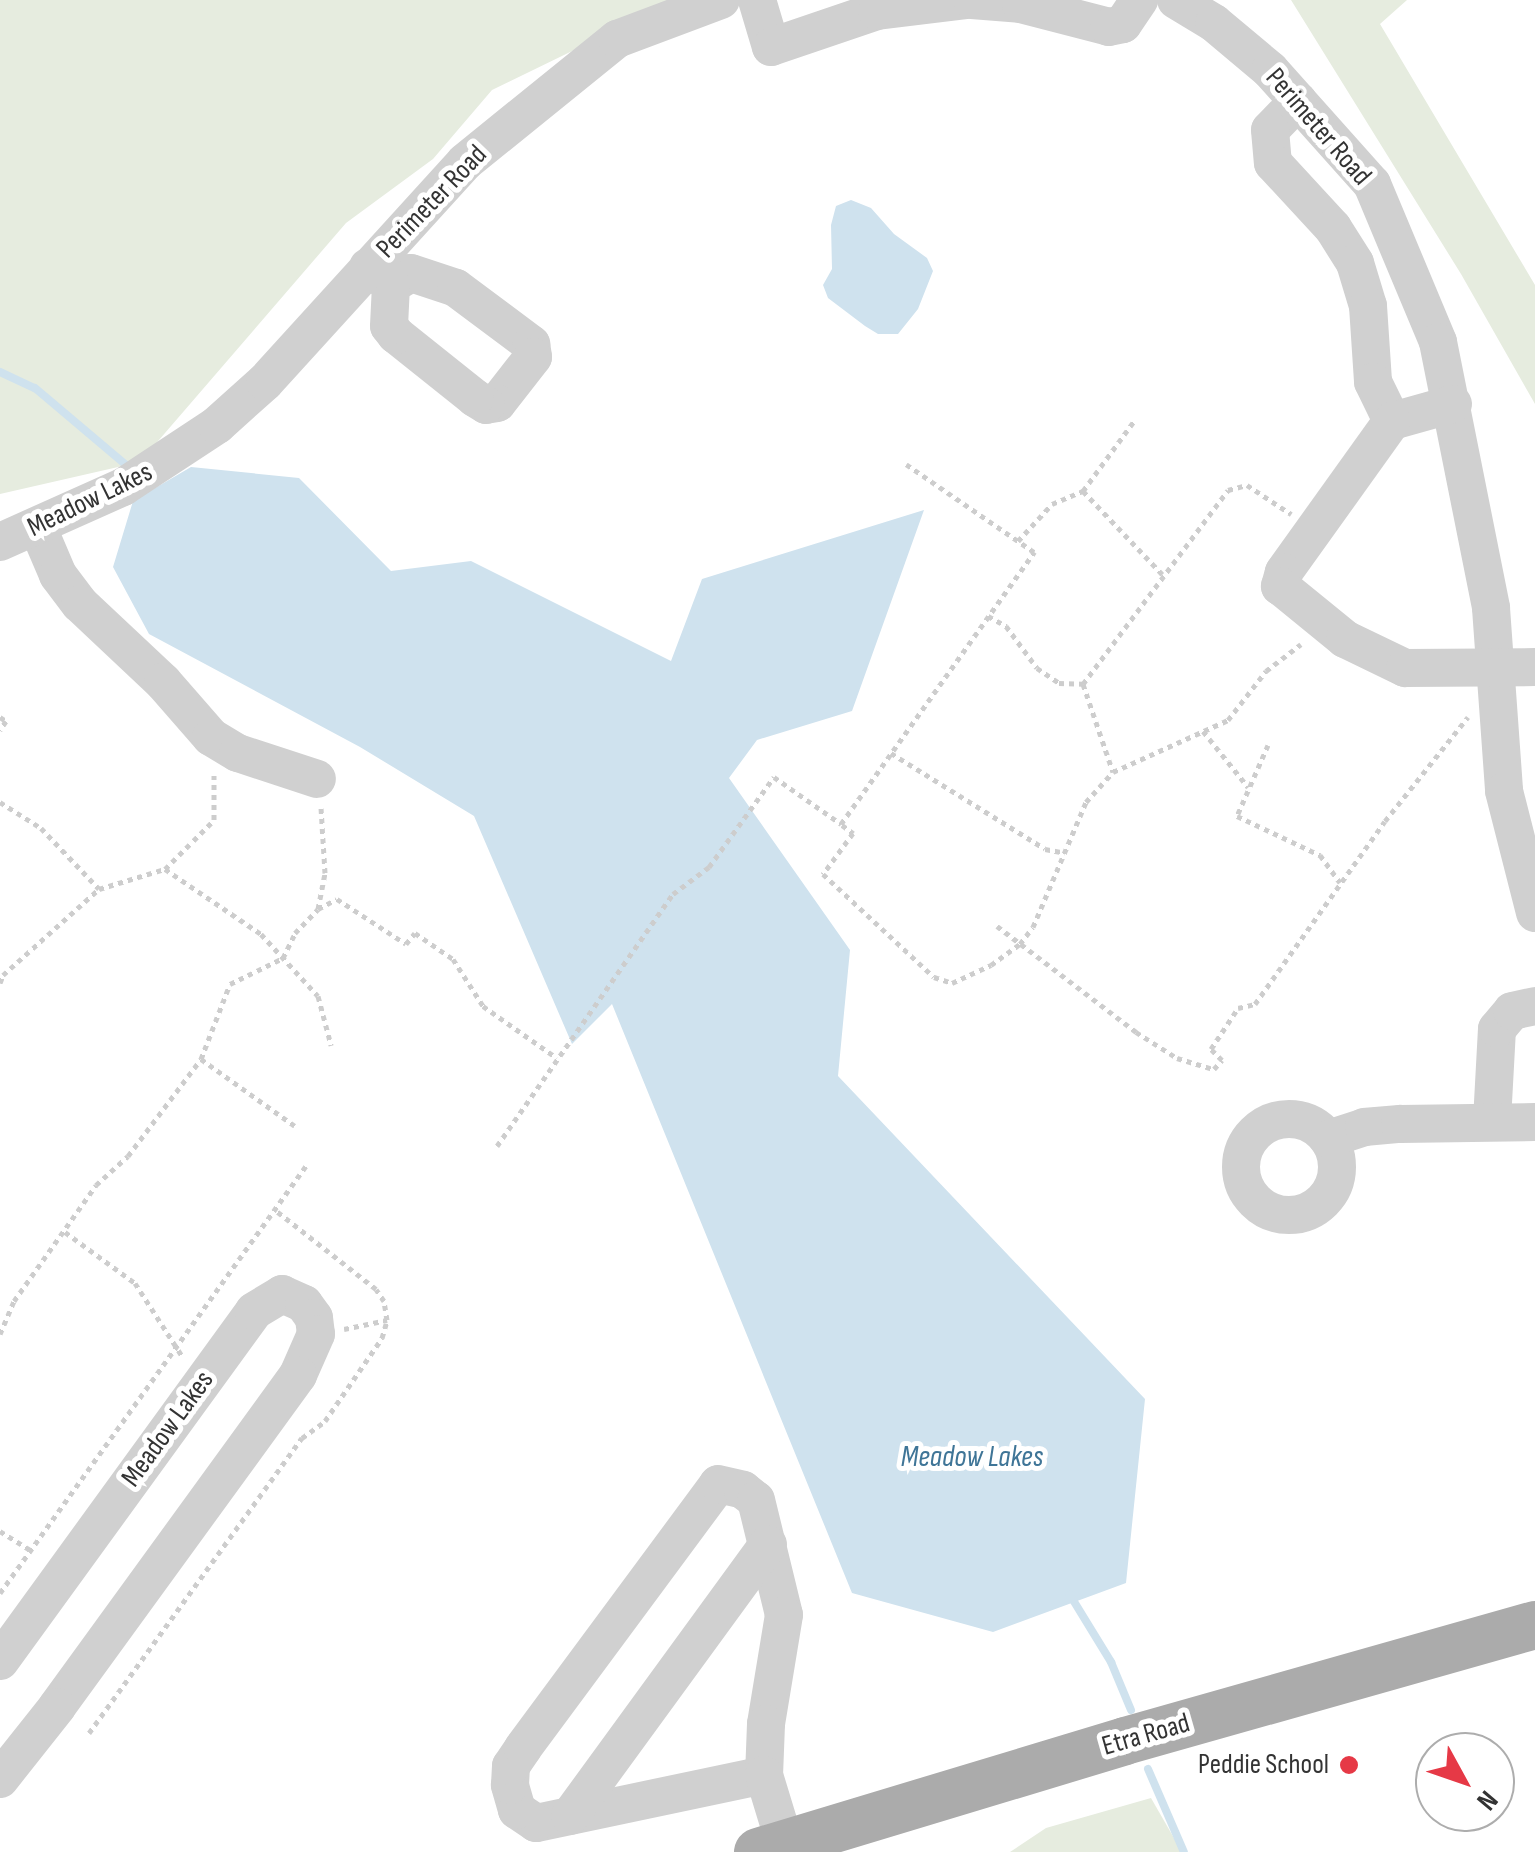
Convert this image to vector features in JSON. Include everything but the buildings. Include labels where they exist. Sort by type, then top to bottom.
[{"type":"main road","name":"Etra Road","points":[[772,1848],[1125,1741],[1535,1625]]},
{"type":"street","name":"Perimeter Road","points":[[151,471],[264,382],[379,276],[465,162],[617,39],[721,0]]},
{"type":"street","points":[[757,0],[771,47],[877,11],[970,0],[1021,4],[1109,27],[1123,24],[1140,0]]},
{"type":"street","name":"Perimeter Road","points":[[1176,0],[1214,23],[1270,70],[1372,184],[1438,342],[1492,608],[1504,791],[1535,914]]},
{"type":"street","points":[[1298,101],[1270,130],[1273,163],[1333,228],[1354,263],[1368,306],[1373,382],[1392,421]]},
{"type":"street","points":[[1452,404],[1392,421],[1284,572],[1280,586],[1377,657],[1405,668],[1535,666]]},
{"type":"street","name":"Meadow Lakes","points":[[0,542],[38,528],[151,471]]},
{"type":"street","points":[[38,528],[58,575],[80,604],[164,682],[211,737],[238,754],[317,779]]},
{"type":"street","points":[[1492,1121],[1498,1029],[1512,1012],[1535,1006]]},
{"type":"street","points":[[1328,1139],[1364,1127],[1535,1122]]},
{"type":"street","name":"Meadow Lakes","points":[[0,1661],[254,1311],[282,1294],[304,1304],[314,1318],[316,1334]]},
{"type":"street","points":[[4,1763],[298,1374],[314,1346],[316,1334]]},
{"type":"street","points":[[764,1774],[536,1823],[517,1810],[510,1785],[511,1766],[718,1484],[743,1490],[756,1500],[784,1615],[766,1724],[764,1774],[772,1848]]},
{"type":"street","points":[[570,1816],[768,1544]]},
{"type":"path","points":[[1018,541],[1052,504],[1082,490],[1134,421]]},
{"type":"path","points":[[841,824],[1034,552],[906,464]]},
{"type":"path","points":[[1083,684],[1228,490],[1248,485],[1314,530]]},
{"type":"path","points":[[1082,490],[1162,574]]},
{"type":"path","points":[[988,616],[1006,626],[1037,668],[1059,683],[1083,684]]},
{"type":"path","points":[[497,1146],[673,894],[709,867],[774,776],[853,832],[823,874],[934,977],[952,983],[990,965],[1020,944],[1032,927],[1086,802],[1112,772],[1228,720],[1266,671],[1328,624]]},
{"type":"path","points":[[1083,684],[1112,772]]},
{"type":"path","points":[[997,926],[1136,1032],[1177,1058],[1214,1069],[1222,1060],[1211,1049],[1238,1008],[1255,1004],[1340,883],[1468,717],[1480,709],[1498,708]]},
{"type":"path","points":[[0,717],[6,722],[0,730]]},
{"type":"path","points":[[1203,731],[1248,787]]},
{"type":"path","points":[[0,983],[2,974],[100,889],[165,870],[214,820],[211,737]]},
{"type":"path","points":[[1268,745],[1237,816],[1320,855],[1340,883]]},
{"type":"path","points":[[892,753],[1045,850],[1065,853]]},
{"type":"path","points":[[317,779],[325,873],[318,909]]},
{"type":"path","points":[[0,802],[32,820],[100,889]]},
{"type":"path","points":[[165,870],[261,934],[318,996],[331,1045]]},
{"type":"path","points":[[0,1334],[14,1301],[96,1185],[128,1156],[200,1058],[230,984],[283,958],[295,934],[318,909],[337,900],[406,944],[415,933],[453,959],[484,1006],[557,1058]]},
{"type":"path","points":[[200,1058],[295,1126]]},
{"type":"path","points":[[0,1592],[308,1163]]},
{"type":"path","points":[[64,1232],[135,1283],[176,1347],[204,1381]]},
{"type":"path","points":[[0,1318],[7,1325]]},
{"type":"path","points":[[316,1334],[387,1320]]},
{"type":"path","points":[[0,1531],[31,1550]]},
{"type":"shaded area","points":[[0,0],[677,0],[492,90],[433,159],[346,223],[140,462],[0,494]]},
{"type":"shaded area","points":[[1291,0],[1407,0],[1380,24],[1535,285],[1535,404],[1461,274]]},
{"type":"shaded area","points":[[1151,1798],[1182,1852],[1010,1852],[1046,1828]]},
{"type":"water","points":[[851,200],[871,208],[894,234],[927,258],[933,271],[918,309],[898,334],[878,334],[865,326],[828,298],[823,285],[832,269],[831,225],[836,206]]},
{"type":"water","name":"Meadow Lakes","points":[[191,467],[299,478],[391,571],[471,561],[671,661],[702,579],[924,510],[852,711],[757,740],[729,778],[850,950],[838,1076],[1145,1399],[1126,1583],[993,1632],[852,1593],[612,1004],[572,1044],[474,816],[360,747],[149,634],[113,567],[133,501]]},
{"type":"waterway","points":[[0,372],[35,388],[132,470]]},
{"type":"waterway","points":[[1070,1595],[1111,1662],[1131,1710]]},
{"type":"waterway","points":[[1148,1769],[1184,1852]]},
{"type":"place","name":"Peddie School","points":[[1349,1765]]}]
